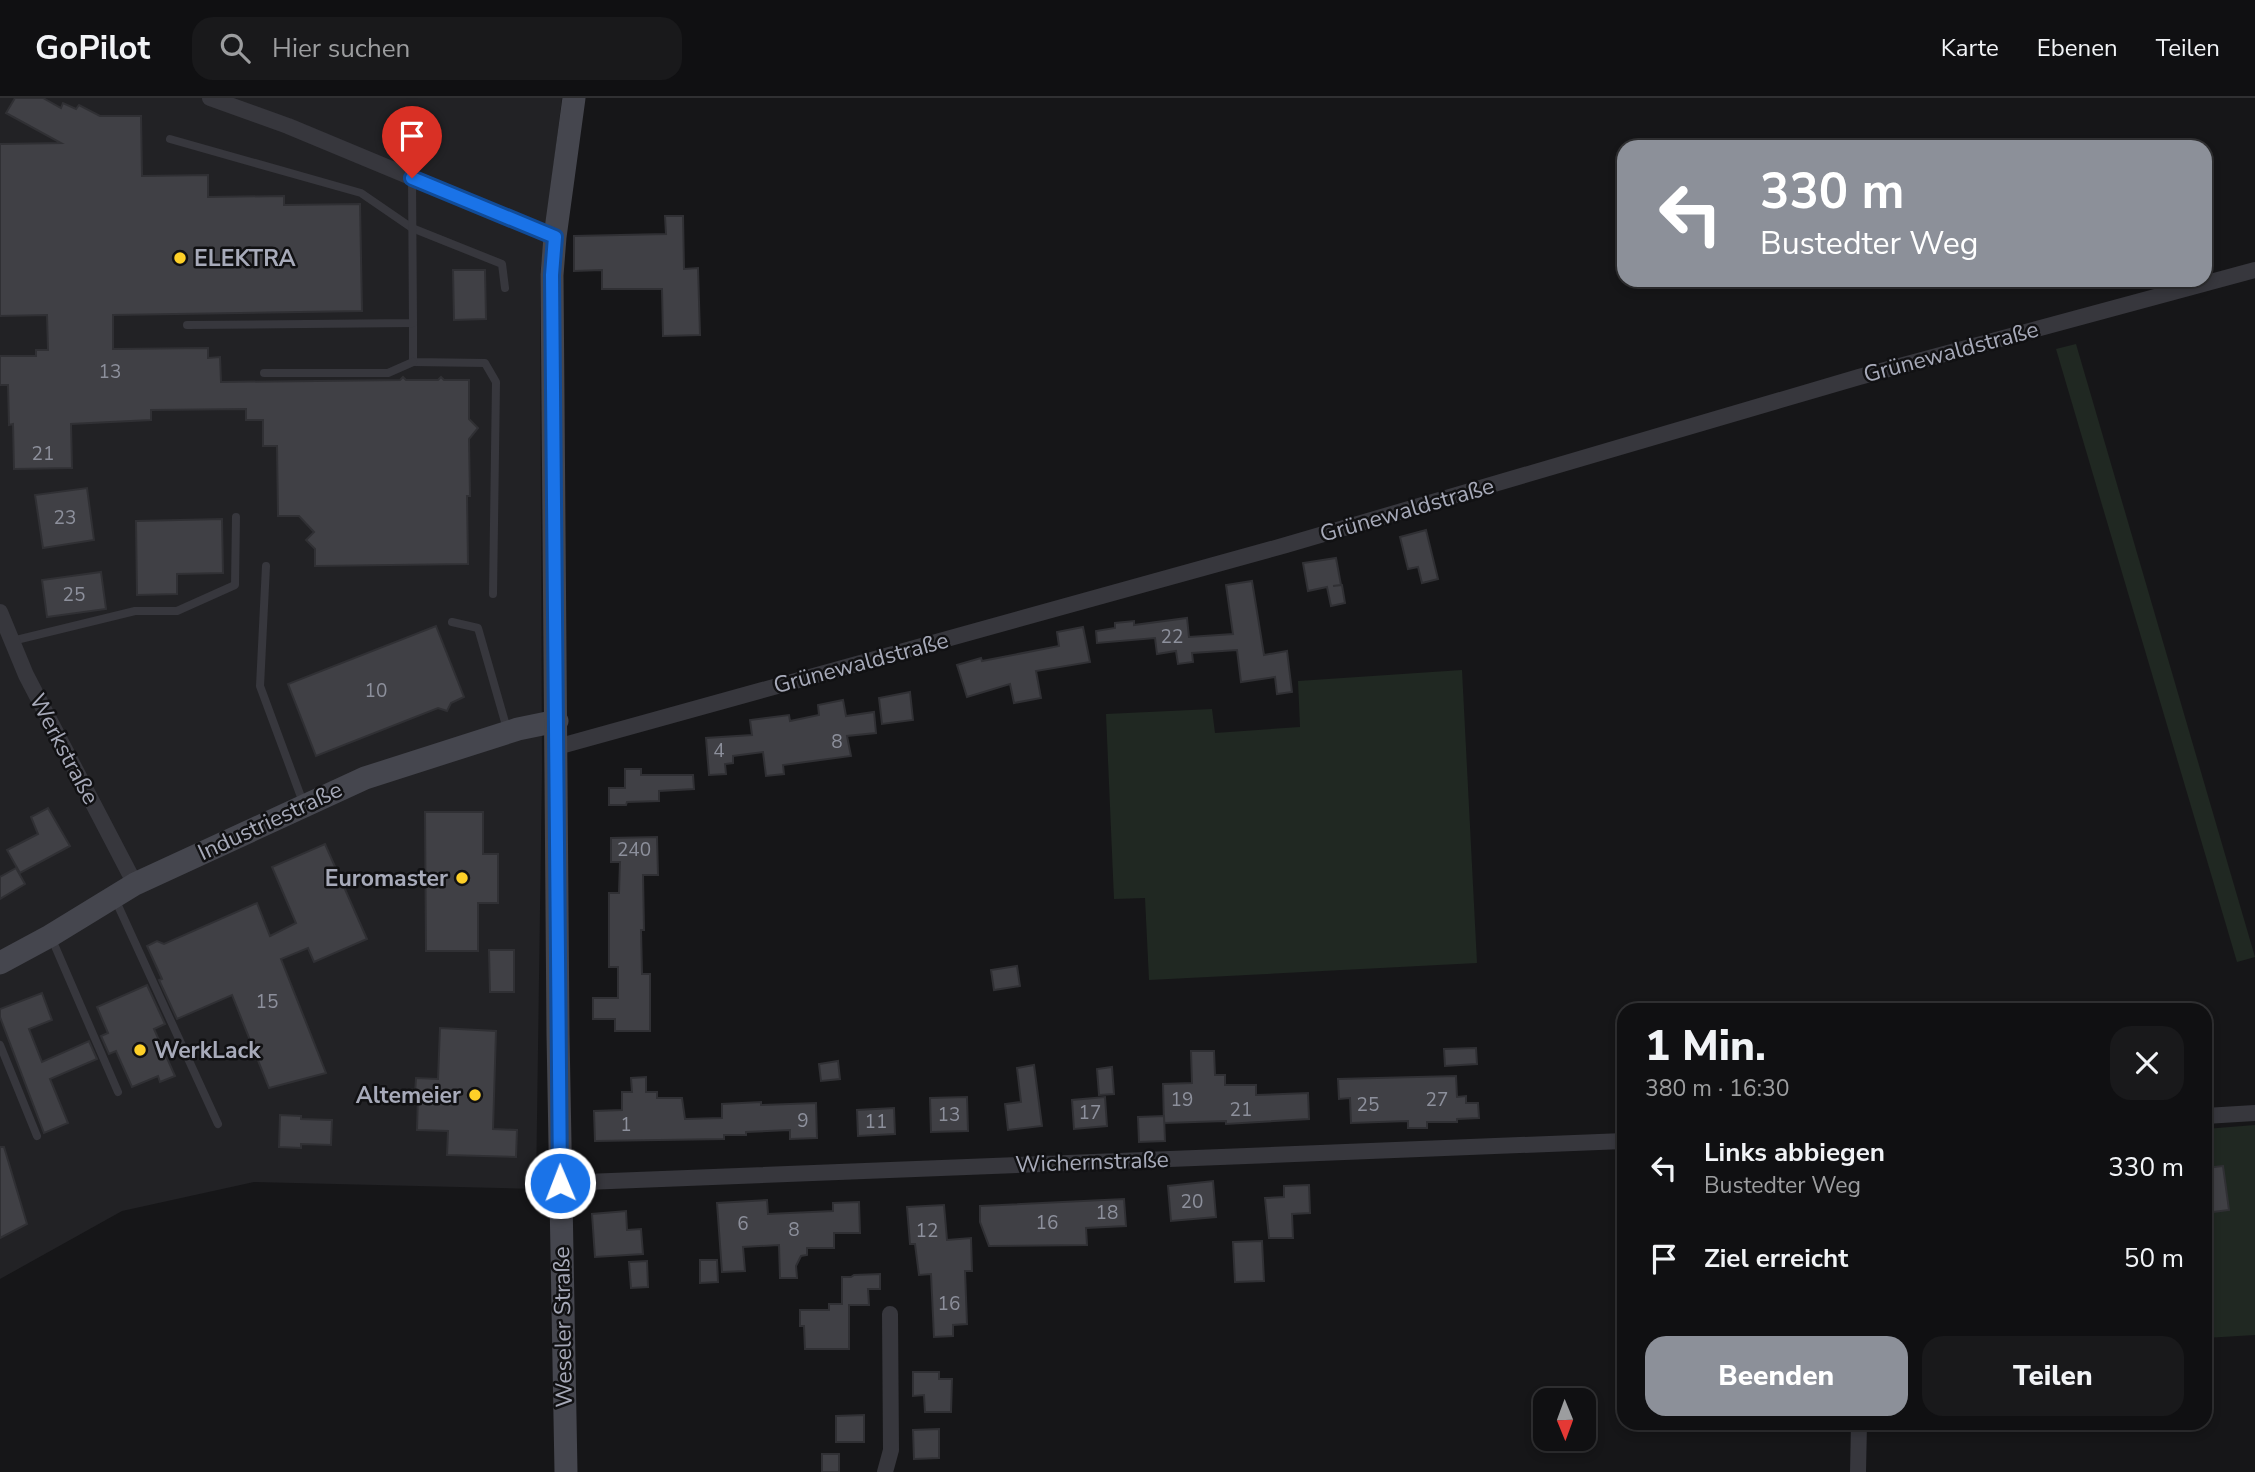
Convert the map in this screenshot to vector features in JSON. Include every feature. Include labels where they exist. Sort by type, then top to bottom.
[{"type":"street","points":[[210,98],[288,126],[555,237]]},
{"type":"street","name":"Weseler Straße","points":[[566,1472],[560,1183],[552,275],[574,98]]},
{"type":"street","name":"Grünewaldstraße","points":[[2212,282],[2255,270]]},
{"type":"street","name":"Grünewaldstraße","points":[[557,747],[1286,545],[1859,377],[2192,287]]},
{"type":"street","name":"Werkstraße","points":[[0,612],[26,675],[135,884]]},
{"type":"street","name":"Industriestraße","points":[[0,963],[135,884],[365,778],[508,732],[556,721]]},
{"type":"street","points":[[2212,1116],[2255,1113]]},
{"type":"street","name":"Wichernstraße","points":[[560,1183],[1617,1141]]},
{"type":"street","points":[[886,1472],[891,1450],[890,1314]]},
{"type":"street","points":[[1858,1472],[1859,1430]]},
{"type":"lane","points":[[170,139],[361,193],[412,228],[502,264],[505,288]]},
{"type":"lane","points":[[412,178],[413,362]]},
{"type":"lane","points":[[187,325],[413,323]]},
{"type":"lane","points":[[264,373],[387,373],[413,362],[485,363],[496,382],[493,594]]},
{"type":"lane","points":[[12,641],[135,611],[177,611],[235,585],[236,517]]},
{"type":"lane","points":[[265,566],[260,687],[304,805]]},
{"type":"lane","points":[[452,622],[478,628],[508,732]]},
{"type":"lane","points":[[114,896],[218,1124]]},
{"type":"lane","points":[[50,936],[118,1092]]},
{"type":"lane","points":[[0,1045],[37,1136]]},
{"type":"shaded area","points":[[0,98],[562,98],[540,274],[542,770],[536,1189],[254,1182],[122,1211],[0,1279]]},
{"type":"shaded area","points":[[2076,344],[2255,957],[2237,962],[2056,349]]},
{"type":"shaded area","points":[[1462,670],[1477,963],[1149,980],[1145,898],[1114,899],[1106,714],[1212,709],[1215,733],[1300,727],[1298,681]]},
{"type":"shaded area","points":[[2255,1125],[2255,1335],[2212,1338],[2212,1128]]},
{"type":"building","points":[[15,98],[43,98],[61,108],[63,103],[76,109],[79,105],[100,116],[141,116],[142,176],[208,175],[208,197],[284,196],[284,205],[360,204],[362,311],[113,315],[113,349],[208,348],[208,358],[220,357],[221,382],[400,380],[403,377],[406,380],[438,380],[441,377],[444,380],[469,380],[469,419],[478,428],[469,439],[468,564],[315,566],[315,549],[306,540],[314,532],[299,516],[278,516],[277,446],[263,446],[263,420],[246,420],[246,409],[151,410],[151,420],[71,424],[72,468],[14,469],[13,424],[9,425],[8,385],[0,385],[0,356],[36,356],[36,350],[48,350],[47,315],[0,316],[0,144],[61,143],[6,113]]},
{"type":"building","points":[[665,216],[683,216],[684,269],[698,268],[700,335],[663,336],[662,289],[602,289],[602,270],[574,271],[574,236],[666,234]]},
{"type":"building","points":[[453,270],[485,270],[486,319],[454,320]]},
{"type":"building","points":[[87,488],[94,540],[43,548],[35,495]]},
{"type":"building","points":[[222,519],[223,573],[177,574],[177,594],[137,595],[136,521]]},
{"type":"building","points":[[1426,530],[1438,579],[1422,583],[1418,567],[1408,569],[1400,537]]},
{"type":"building","points":[[1336,558],[1341,585],[1333,586],[1342,585],[1345,603],[1331,606],[1327,587],[1308,591],[1303,563]]},
{"type":"building","points":[[101,572],[106,609],[47,617],[42,580]]},
{"type":"building","points":[[1252,581],[1264,655],[1287,651],[1292,692],[1277,694],[1275,677],[1241,682],[1237,650],[1192,653],[1193,662],[1178,664],[1176,651],[1157,654],[1155,638],[1097,643],[1096,631],[1115,628],[1115,623],[1134,621],[1134,625],[1187,618],[1189,637],[1233,634],[1226,585]]},
{"type":"building","points":[[436,626],[464,697],[451,703],[447,711],[438,708],[316,756],[288,684]]},
{"type":"building","points":[[1083,627],[1090,662],[1036,671],[1041,698],[1014,703],[1010,684],[967,697],[957,665],[981,658],[982,661],[1059,646],[1057,632]]},
{"type":"building","points":[[910,692],[913,720],[882,724],[879,698]]},
{"type":"building","points":[[843,700],[846,716],[874,712],[876,733],[847,736],[851,756],[783,765],[784,774],[766,776],[763,752],[733,756],[733,763],[725,764],[726,774],[709,775],[706,738],[752,735],[750,720],[789,715],[790,721],[819,715],[818,705]]},
{"type":"building","points":[[625,769],[641,769],[641,775],[693,775],[694,789],[659,791],[659,801],[609,805],[609,788],[625,788]]},
{"type":"building","points":[[48,808],[70,846],[20,873],[7,850],[38,834],[31,817]]},
{"type":"building","name":"Euromaster","points":[[425,812],[483,812],[483,854],[498,854],[498,903],[478,903],[478,951],[426,951]]},
{"type":"building","points":[[657,837],[658,875],[643,875],[644,930],[641,930],[642,974],[650,974],[650,1031],[615,1031],[615,1019],[593,1019],[593,998],[618,998],[618,967],[609,967],[609,893],[619,893],[620,862],[611,862],[611,838]]},
{"type":"building","points":[[325,844],[367,939],[314,962],[308,948],[281,959],[326,1073],[269,1088],[232,995],[177,1019],[147,946],[157,941],[164,944],[257,903],[270,936],[296,923],[272,867]]},
{"type":"building","points":[[16,868],[25,884],[0,899],[0,877]]},
{"type":"building","points":[[489,950],[514,950],[514,992],[490,992]]},
{"type":"building","points":[[1017,966],[1020,986],[994,990],[991,970]]},
{"type":"building","name":"WerkLack","points":[[147,985],[165,1024],[154,1029],[175,1076],[160,1082],[158,1076],[132,1087],[116,1051],[109,1054],[101,1036],[108,1033],[97,1007]]},
{"type":"building","points":[[42,993],[52,1020],[29,1029],[42,1062],[89,1041],[97,1059],[50,1079],[68,1123],[44,1133],[0,1017],[0,1009]]},
{"type":"building","points":[[440,1028],[496,1031],[493,1129],[517,1130],[516,1157],[447,1155],[448,1131],[417,1130],[416,1078],[438,1079]]},
{"type":"building","points":[[1476,1048],[1477,1064],[1445,1066],[1444,1049]]},
{"type":"building","points":[[1191,1051],[1214,1051],[1215,1075],[1225,1075],[1225,1085],[1256,1085],[1256,1095],[1308,1093],[1309,1119],[1226,1124],[1226,1121],[1164,1123],[1163,1084],[1192,1083]]},
{"type":"building","points":[[838,1061],[840,1079],[821,1081],[819,1064]]},
{"type":"building","points":[[1034,1065],[1042,1126],[1008,1130],[1005,1104],[1021,1102],[1017,1068]]},
{"type":"building","points":[[1112,1067],[1114,1094],[1099,1095],[1097,1069]]},
{"type":"building","points":[[1456,1076],[1457,1097],[1466,1096],[1466,1103],[1478,1103],[1479,1118],[1457,1119],[1457,1122],[1427,1122],[1427,1128],[1408,1128],[1408,1121],[1351,1123],[1350,1098],[1339,1099],[1338,1079]]},
{"type":"building","points":[[646,1077],[646,1092],[657,1092],[657,1098],[682,1098],[685,1119],[722,1118],[722,1104],[816,1103],[817,1138],[790,1139],[790,1130],[724,1135],[724,1139],[595,1141],[594,1111],[622,1110],[622,1092],[632,1092],[631,1078]]},
{"type":"building","points":[[967,1097],[968,1131],[931,1132],[930,1098]]},
{"type":"building","points":[[1105,1097],[1107,1126],[1074,1129],[1072,1100]]},
{"type":"building","points":[[894,1108],[895,1134],[858,1136],[857,1110]]},
{"type":"building","points":[[280,1115],[332,1120],[331,1145],[301,1144],[301,1148],[279,1147]]},
{"type":"building","points":[[1164,1116],[1165,1141],[1139,1142],[1138,1117]]},
{"type":"building","points":[[0,1147],[4,1147],[27,1224],[0,1238]]},
{"type":"building","points":[[2223,1166],[2229,1210],[2212,1212],[2212,1167]]},
{"type":"building","points":[[1213,1181],[1216,1217],[1171,1221],[1168,1186]]},
{"type":"building","points":[[1309,1185],[1310,1213],[1292,1214],[1293,1238],[1269,1238],[1265,1198],[1284,1197],[1284,1186]]},
{"type":"building","points":[[1124,1199],[1126,1226],[1086,1228],[1087,1245],[989,1246],[980,1222],[980,1206]]},
{"type":"building","points":[[767,1200],[768,1214],[833,1211],[833,1203],[859,1202],[860,1233],[834,1233],[834,1248],[807,1248],[807,1255],[801,1256],[796,1266],[797,1278],[780,1278],[779,1245],[743,1247],[745,1271],[722,1272],[717,1203]]},
{"type":"building","points":[[944,1205],[947,1240],[971,1238],[972,1271],[965,1271],[967,1324],[953,1325],[953,1336],[934,1337],[931,1274],[919,1275],[915,1244],[910,1244],[907,1207]]},
{"type":"building","points":[[626,1211],[627,1230],[641,1229],[643,1254],[595,1257],[592,1214]]},
{"type":"building","points":[[1262,1241],[1264,1281],[1235,1282],[1233,1242]]},
{"type":"building","points":[[700,1260],[717,1260],[718,1282],[700,1283]]},
{"type":"building","points":[[647,1261],[648,1287],[631,1288],[629,1262]]},
{"type":"building","points":[[880,1274],[880,1289],[868,1289],[869,1305],[849,1305],[849,1349],[805,1349],[800,1310],[829,1310],[829,1304],[842,1304],[842,1277]]},
{"type":"building","points":[[913,1372],[939,1372],[939,1379],[952,1379],[951,1412],[925,1412],[924,1395],[913,1396]]},
{"type":"building","points":[[864,1415],[864,1442],[836,1442],[836,1416]]},
{"type":"building","points":[[939,1429],[939,1458],[914,1459],[913,1430]]},
{"type":"building","points":[[822,1454],[839,1454],[839,1472],[822,1472]]},
{"type":"place","name":"ELEKTRA","points":[[180,258]]},
{"type":"place","name":"Euromaster","points":[[462,878]]},
{"type":"place","name":"WerkLack","points":[[140,1050]]},
{"type":"place","name":"Altemeier","points":[[475,1095]]},
{"type":"route","points":[[412,178],[555,237],[552,275],[560,1183]]}]
